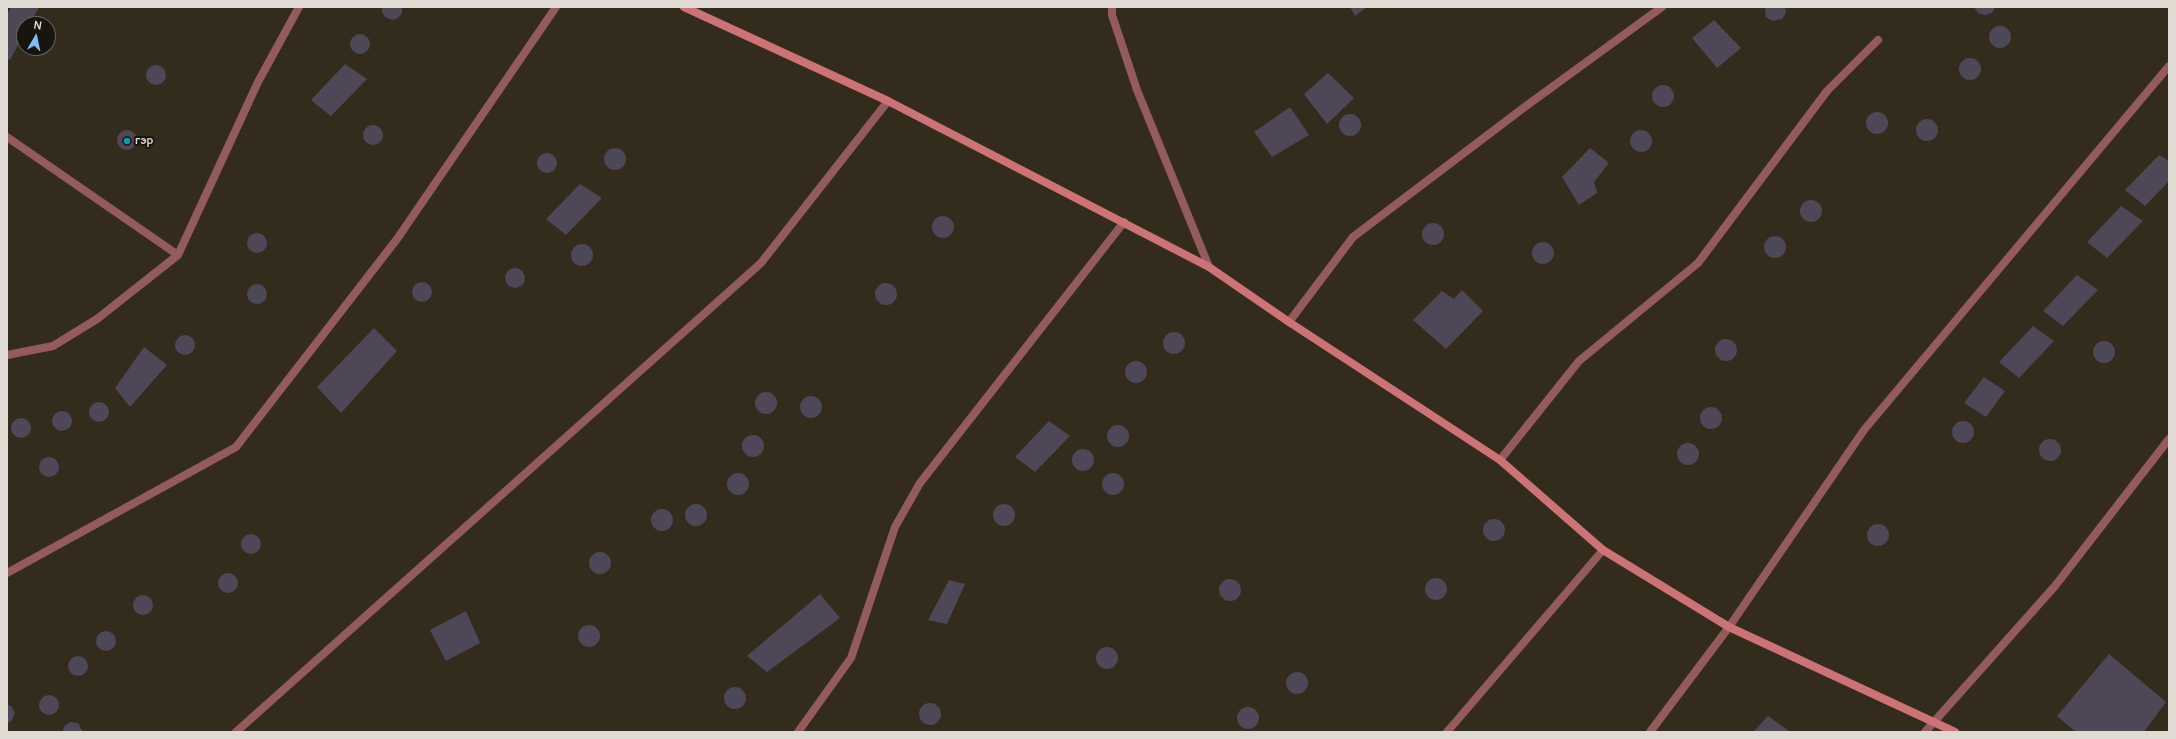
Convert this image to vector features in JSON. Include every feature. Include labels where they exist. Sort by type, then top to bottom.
[{"type":"street","points":[[7,355],[52,346],[97,319],[178,255],[258,82],[300,7]]},
{"type":"street","points":[[7,573],[236,447],[397,239],[556,7]]},
{"type":"street","points":[[684,7],[888,101],[1209,267],[1289,322],[1500,460],[1603,550],[1729,627],[1955,732]]},
{"type":"street","points":[[1112,7],[1112,15],[1137,90],[1209,267]]},
{"type":"street","points":[[1289,322],[1353,237],[1526,106],[1662,7]]},
{"type":"street","points":[[1500,460],[1579,361],[1698,263],[1827,91],[1878,40]]},
{"type":"street","points":[[1650,732],[1729,627],[1864,430],[2169,66]]},
{"type":"street","points":[[236,732],[761,263],[888,101]]},
{"type":"street","points":[[7,137],[178,255]]},
{"type":"street","points":[[798,732],[851,658],[895,527],[920,483],[1124,222]]},
{"type":"street","points":[[1925,732],[2055,586],[2169,438]]},
{"type":"street","points":[[1447,732],[1603,550]]},
{"type":"building","points":[[11,7],[39,7],[34,16],[16,16],[16,49],[10,60],[7,59],[7,15]]},
{"type":"building","points":[[382,7],[402,7],[402,13],[398,18],[392,20],[385,17],[382,12]]},
{"type":"building","points":[[1350,7],[1367,7],[1355,16]]},
{"type":"building","points":[[1765,7],[1785,7],[1786,13],[1782,19],[1772,21],[1766,17]]},
{"type":"building","points":[[1974,7],[1995,7],[1992,13],[1985,15],[1978,13]]},
{"type":"building","points":[[1714,20],[1741,48],[1717,68],[1692,38]]},
{"type":"building","points":[[2000,26],[2008,29],[2011,37],[2008,45],[2000,48],[1992,45],[1989,37],[1992,29]]},
{"type":"building","points":[[356,34],[364,34],[370,40],[370,48],[364,54],[356,54],[350,48],[350,40]]},
{"type":"building","points":[[1970,58],[1978,61],[1981,69],[1978,77],[1970,80],[1962,77],[1959,69],[1962,61]]},
{"type":"building","points":[[345,64],[367,79],[331,116],[311,100]]},
{"type":"building","points":[[152,65],[160,65],[166,71],[166,79],[160,85],[152,85],[146,79],[146,71]]},
{"type":"building","points":[[1328,73],[1354,98],[1327,124],[1304,94]]},
{"type":"building","points":[[1663,85],[1671,88],[1674,96],[1671,104],[1663,107],[1655,104],[1652,96],[1655,88]]},
{"type":"building","points":[[1290,107],[1309,135],[1272,157],[1254,132]]},
{"type":"building","points":[[1877,112],[1885,115],[1888,123],[1885,131],[1877,134],[1869,131],[1866,123],[1869,115]]},
{"type":"building","points":[[1350,114],[1358,117],[1361,125],[1358,133],[1350,136],[1342,133],[1339,125],[1342,117]]},
{"type":"building","points":[[1927,119],[1935,122],[1938,130],[1935,138],[1927,141],[1919,138],[1916,130],[1919,122]]},
{"type":"building","points":[[369,125],[377,125],[383,131],[383,139],[377,145],[369,145],[363,139],[363,131]]},
{"type":"building","name":"гэр","points":[[123,130],[131,130],[137,136],[137,144],[131,150],[123,150],[117,144],[117,136]]},
{"type":"building","points":[[1641,130],[1649,133],[1652,141],[1649,149],[1641,152],[1633,149],[1630,141],[1633,133]]},
{"type":"building","points":[[615,148],[623,151],[626,159],[623,167],[615,170],[607,167],[604,159],[607,151]]},
{"type":"building","points":[[1590,148],[1609,163],[1594,182],[1597,193],[1579,205],[1562,177]]},
{"type":"building","points":[[543,153],[551,153],[557,159],[557,167],[551,173],[543,173],[537,167],[537,159]]},
{"type":"building","points":[[2159,155],[2169,161],[2169,181],[2145,206],[2125,190]]},
{"type":"building","points":[[580,184],[602,198],[566,235],[546,219]]},
{"type":"building","points":[[1811,200],[1819,203],[1822,211],[1819,219],[1811,222],[1803,219],[1800,211],[1803,203]]},
{"type":"building","points":[[2121,206],[2143,221],[2107,258],[2087,242]]},
{"type":"building","points":[[943,216],[951,219],[954,227],[951,235],[943,238],[935,235],[932,227],[935,219]]},
{"type":"building","points":[[1433,223],[1441,226],[1444,234],[1441,242],[1433,245],[1425,242],[1422,234],[1425,226]]},
{"type":"building","points":[[253,233],[261,233],[267,239],[267,247],[261,253],[253,253],[247,247],[247,239]]},
{"type":"building","points":[[1775,236],[1783,239],[1786,247],[1783,255],[1775,258],[1767,255],[1764,247],[1767,239]]},
{"type":"building","points":[[1543,242],[1551,245],[1554,253],[1551,261],[1543,264],[1535,261],[1532,253],[1535,245]]},
{"type":"building","points":[[582,244],[590,247],[593,255],[590,263],[582,266],[574,263],[571,255],[574,247]]},
{"type":"building","points":[[511,268],[519,268],[525,274],[525,282],[519,288],[511,288],[505,282],[505,274]]},
{"type":"building","points":[[2077,275],[2098,290],[2063,326],[2043,311]]},
{"type":"building","points":[[418,282],[426,282],[432,288],[432,296],[426,302],[418,302],[412,296],[412,288]]},
{"type":"building","points":[[886,283],[894,286],[897,294],[894,302],[886,305],[878,302],[875,294],[878,286]]},
{"type":"building","points":[[253,284],[261,284],[267,290],[267,298],[261,304],[253,304],[247,298],[247,290]]},
{"type":"building","points":[[1462,290],[1483,311],[1446,349],[1413,320],[1442,291],[1454,299]]},
{"type":"building","points":[[2033,326],[2054,341],[2019,378],[1999,362]]},
{"type":"building","points":[[374,328],[397,351],[341,413],[317,387]]},
{"type":"building","points":[[1174,332],[1182,335],[1185,343],[1182,351],[1174,354],[1166,351],[1163,343],[1166,335]]},
{"type":"building","points":[[181,335],[189,335],[195,341],[195,349],[189,355],[181,355],[175,349],[175,341]]},
{"type":"building","points":[[1726,339],[1734,342],[1737,350],[1734,358],[1726,361],[1718,358],[1715,350],[1718,342]]},
{"type":"building","points":[[2104,341],[2112,344],[2115,352],[2112,360],[2104,363],[2096,360],[2093,352],[2096,344]]},
{"type":"building","points":[[144,347],[167,365],[130,407],[115,388]]},
{"type":"building","points":[[1136,361],[1144,364],[1147,372],[1144,380],[1136,383],[1128,380],[1125,372],[1128,364]]},
{"type":"building","points":[[1984,377],[2005,391],[1986,417],[1964,403]]},
{"type":"building","points":[[766,392],[774,395],[777,403],[774,411],[766,414],[758,411],[755,403],[758,395]]},
{"type":"building","points":[[811,396],[819,399],[822,407],[819,415],[811,418],[803,415],[800,407],[803,399]]},
{"type":"building","points":[[95,402],[103,402],[109,408],[109,416],[103,422],[95,422],[89,416],[89,408]]},
{"type":"building","points":[[1711,407],[1719,410],[1722,418],[1719,426],[1711,429],[1703,426],[1700,418],[1703,410]]},
{"type":"building","points":[[58,411],[66,411],[72,417],[72,425],[66,431],[58,431],[52,425],[52,417]]},
{"type":"building","points":[[17,418],[25,418],[31,424],[31,432],[25,438],[17,438],[11,432],[11,424]]},
{"type":"building","points":[[1049,421],[1070,436],[1035,472],[1015,457]]},
{"type":"building","points":[[1963,421],[1971,424],[1974,432],[1971,440],[1963,443],[1955,440],[1952,432],[1955,424]]},
{"type":"building","points":[[1118,425],[1126,428],[1129,436],[1126,444],[1118,447],[1110,444],[1107,436],[1110,428]]},
{"type":"building","points":[[753,435],[761,438],[764,446],[761,454],[753,457],[745,454],[742,446],[745,438]]},
{"type":"building","points":[[2050,439],[2058,442],[2061,450],[2058,458],[2050,461],[2042,458],[2039,450],[2042,442]]},
{"type":"building","points":[[1688,443],[1696,446],[1699,454],[1696,462],[1688,465],[1680,462],[1677,454],[1680,446]]},
{"type":"building","points":[[1083,449],[1091,452],[1094,460],[1091,468],[1083,471],[1075,468],[1072,460],[1075,452]]},
{"type":"building","points":[[45,457],[53,457],[59,463],[59,471],[53,477],[45,477],[39,471],[39,463]]},
{"type":"building","points":[[738,473],[746,476],[749,484],[746,492],[738,495],[730,492],[727,484],[730,476]]},
{"type":"building","points":[[1113,473],[1121,476],[1124,484],[1121,492],[1113,495],[1105,492],[1102,484],[1105,476]]},
{"type":"building","points":[[696,504],[704,507],[707,515],[704,523],[696,526],[688,523],[685,515],[688,507]]},
{"type":"building","points":[[1004,504],[1012,507],[1015,515],[1012,523],[1004,526],[996,523],[993,515],[996,507]]},
{"type":"building","points":[[662,509],[670,512],[673,520],[670,528],[662,531],[654,528],[651,520],[654,512]]},
{"type":"building","points":[[1494,519],[1502,522],[1505,530],[1502,538],[1494,541],[1486,538],[1483,530],[1486,522]]},
{"type":"building","points":[[1878,524],[1886,527],[1889,535],[1886,543],[1878,546],[1870,543],[1867,535],[1870,527]]},
{"type":"building","points":[[247,534],[255,534],[261,540],[261,548],[255,554],[247,554],[241,548],[241,540]]},
{"type":"building","points":[[600,552],[608,555],[611,563],[608,571],[600,574],[592,571],[589,563],[592,555]]},
{"type":"building","points":[[224,573],[232,573],[238,579],[238,587],[232,593],[224,593],[218,587],[218,579]]},
{"type":"building","points":[[1436,578],[1444,581],[1447,589],[1444,597],[1436,600],[1428,597],[1425,589],[1428,581]]},
{"type":"building","points":[[1230,579],[1238,582],[1241,590],[1238,598],[1230,601],[1222,598],[1219,590],[1222,582]]},
{"type":"building","points":[[949,580],[965,584],[947,624],[928,620]]},
{"type":"building","points":[[820,594],[840,618],[767,672],[747,656]]},
{"type":"building","points":[[139,595],[147,595],[153,601],[153,609],[147,615],[139,615],[133,609],[133,601]]},
{"type":"building","points":[[466,611],[480,643],[446,661],[430,630]]},
{"type":"building","points":[[589,625],[597,628],[600,636],[597,644],[589,647],[581,644],[578,636],[581,628]]},
{"type":"building","points":[[102,631],[110,631],[116,637],[116,645],[110,651],[102,651],[96,645],[96,637]]},
{"type":"building","points":[[1107,647],[1115,650],[1118,658],[1115,666],[1107,669],[1099,666],[1096,658],[1099,650]]},
{"type":"building","points":[[2109,654],[2166,702],[2144,732],[2076,732],[2057,716]]},
{"type":"building","points":[[74,656],[82,656],[88,662],[88,670],[82,676],[74,676],[68,670],[68,662]]},
{"type":"building","points":[[1297,672],[1305,675],[1308,683],[1305,691],[1297,694],[1289,691],[1286,683],[1289,675]]},
{"type":"building","points":[[735,687],[743,690],[746,698],[743,706],[735,709],[727,706],[724,698],[727,690]]},
{"type":"building","points":[[45,695],[53,695],[59,701],[59,709],[53,715],[45,715],[39,709],[39,701]]},
{"type":"building","points":[[930,703],[938,706],[941,714],[938,722],[930,725],[922,722],[919,714],[922,706]]},
{"type":"building","points":[[7,704],[12,707],[15,713],[12,720],[7,724]]},
{"type":"building","points":[[1248,707],[1256,710],[1259,718],[1256,726],[1248,729],[1240,726],[1237,718],[1240,710]]},
{"type":"building","points":[[1768,716],[1789,731],[1753,732]]},
{"type":"building","points":[[71,722],[78,723],[83,732],[62,732],[65,725]]},
{"type":"place","name":"гэр","points":[[127,141]]}]
